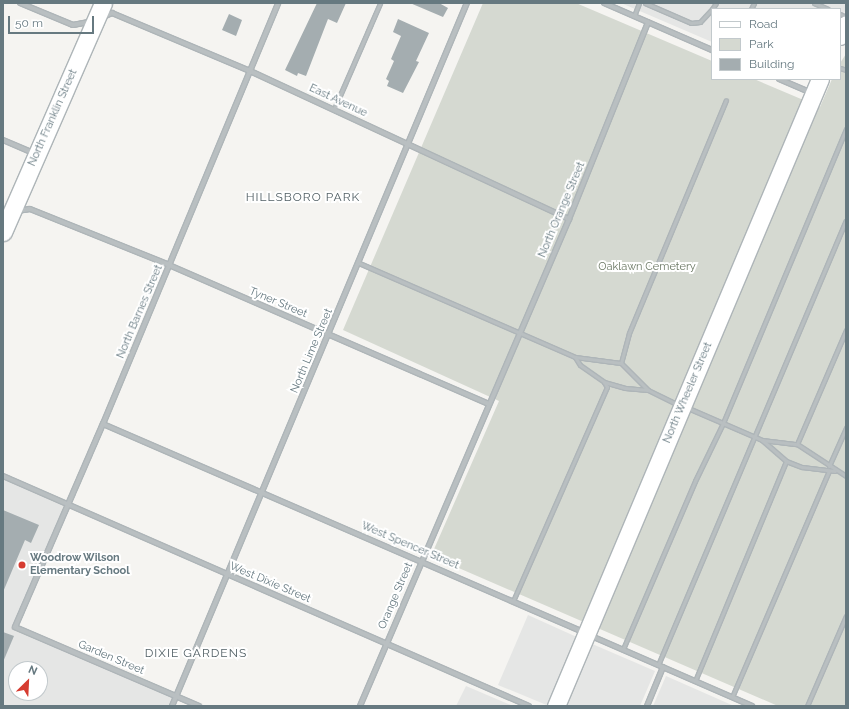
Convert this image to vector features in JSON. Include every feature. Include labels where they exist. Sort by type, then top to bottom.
[{"type":"main road","name":"North Franklin Street","points":[[3,232],[7,212],[37,154],[103,3]]},
{"type":"main road","points":[[841,34],[846,24]]},
{"type":"main road","name":"North Wheeler Street","points":[[556,706],[816,86]]},
{"type":"street","name":"East Avenue","points":[[20,3],[73,25],[96,20],[112,13],[250,71],[569,219]]},
{"type":"street","name":"North Barnes Street","points":[[15,627],[103,424],[278,3]]},
{"type":"street","name":"North Lime Street","points":[[172,706],[360,263],[467,3]]},
{"type":"street","points":[[604,3],[711,50]]},
{"type":"street","name":"North Orange Street","points":[[489,404],[569,219],[648,22]]},
{"type":"street","points":[[782,80],[816,86]]},
{"type":"street","points":[[3,140],[37,154]]},
{"type":"street","name":"Tyner Street","points":[[7,212],[30,209],[169,265],[489,404]]},
{"type":"street","name":"Orange Street","points":[[360,706],[421,560],[489,404]]},
{"type":"street","name":"West Spencer Street","points":[[103,424],[421,560],[732,697],[742,704],[752,706]]},
{"type":"street","name":"West Dixie Street","points":[[3,476],[529,706]]},
{"type":"street","name":"Garden Street","points":[[15,627],[199,706]]},
{"type":"street","points":[[647,706],[663,667]]},
{"type":"lane","points":[[334,109],[380,3]]},
{"type":"lane","points":[[634,16],[639,3]]},
{"type":"lane","points":[[645,3],[691,23],[700,22],[711,10]]},
{"type":"lane","points":[[814,3],[826,8]]},
{"type":"lane","points":[[622,363],[629,333],[726,100]]},
{"type":"lane","points":[[623,650],[695,480],[723,424],[846,129]]},
{"type":"lane","points":[[658,665],[846,221]]},
{"type":"lane","points":[[360,263],[520,331],[575,357],[622,363],[648,390]]},
{"type":"lane","points":[[797,444],[846,330]]},
{"type":"lane","points":[[575,357],[580,366],[604,382],[626,388],[648,390],[762,440],[797,444],[829,469]]},
{"type":"lane","points":[[514,601],[607,387],[604,382]]},
{"type":"lane","points":[[732,697],[846,428]]},
{"type":"lane","points":[[762,440],[786,461],[802,467],[829,469],[846,476]]},
{"type":"lane","points":[[695,681],[786,461]]},
{"type":"lane","points":[[807,706],[846,616]]},
{"type":"shaded area","points":[[621,3],[846,3],[846,9],[841,20],[841,8],[711,8],[711,42]]},
{"type":"shaded area","name":"Woodrow Wilson Elementary School","points":[[3,476],[68,504],[15,627],[177,696],[172,706],[3,706]]},
{"type":"shaded area","points":[[528,615],[579,638],[549,706],[498,685]]},
{"type":"shaded area","points":[[590,643],[655,671],[640,706],[563,706]]},
{"type":"shaded area","points":[[666,676],[734,706],[653,706]]},
{"type":"shaded area","points":[[466,686],[513,706],[456,706]]},
{"type":"green space","name":"Oaklawn Cemetery","points":[[483,3],[576,3],[711,61],[711,80],[756,80],[820,107],[832,80],[841,80],[841,62],[846,54],[846,706],[778,706],[431,556],[499,401],[343,330]]},
{"type":"building","points":[[317,3],[346,3],[337,23],[328,19],[306,76],[298,73],[297,76],[285,70]]},
{"type":"building","points":[[410,3],[439,3],[448,8],[443,17]]},
{"type":"building","points":[[229,14],[242,20],[236,36],[222,30]]},
{"type":"building","points":[[398,19],[429,33],[416,61],[419,62],[403,93],[387,86],[389,81],[386,79],[394,61],[391,59],[401,36],[393,32]]},
{"type":"building","points":[[3,510],[39,525],[31,543],[25,540],[3,592]]},
{"type":"building","points":[[3,632],[14,636],[3,662]]},
{"type":"place","name":"Woodrow Wilson Elementary School","points":[[22,565]]},
{"type":"district","name":"HILLSBORO PARK","points":[[303,198]]},
{"type":"district","name":"DIXIE GARDENS","points":[[196,654]]}]
